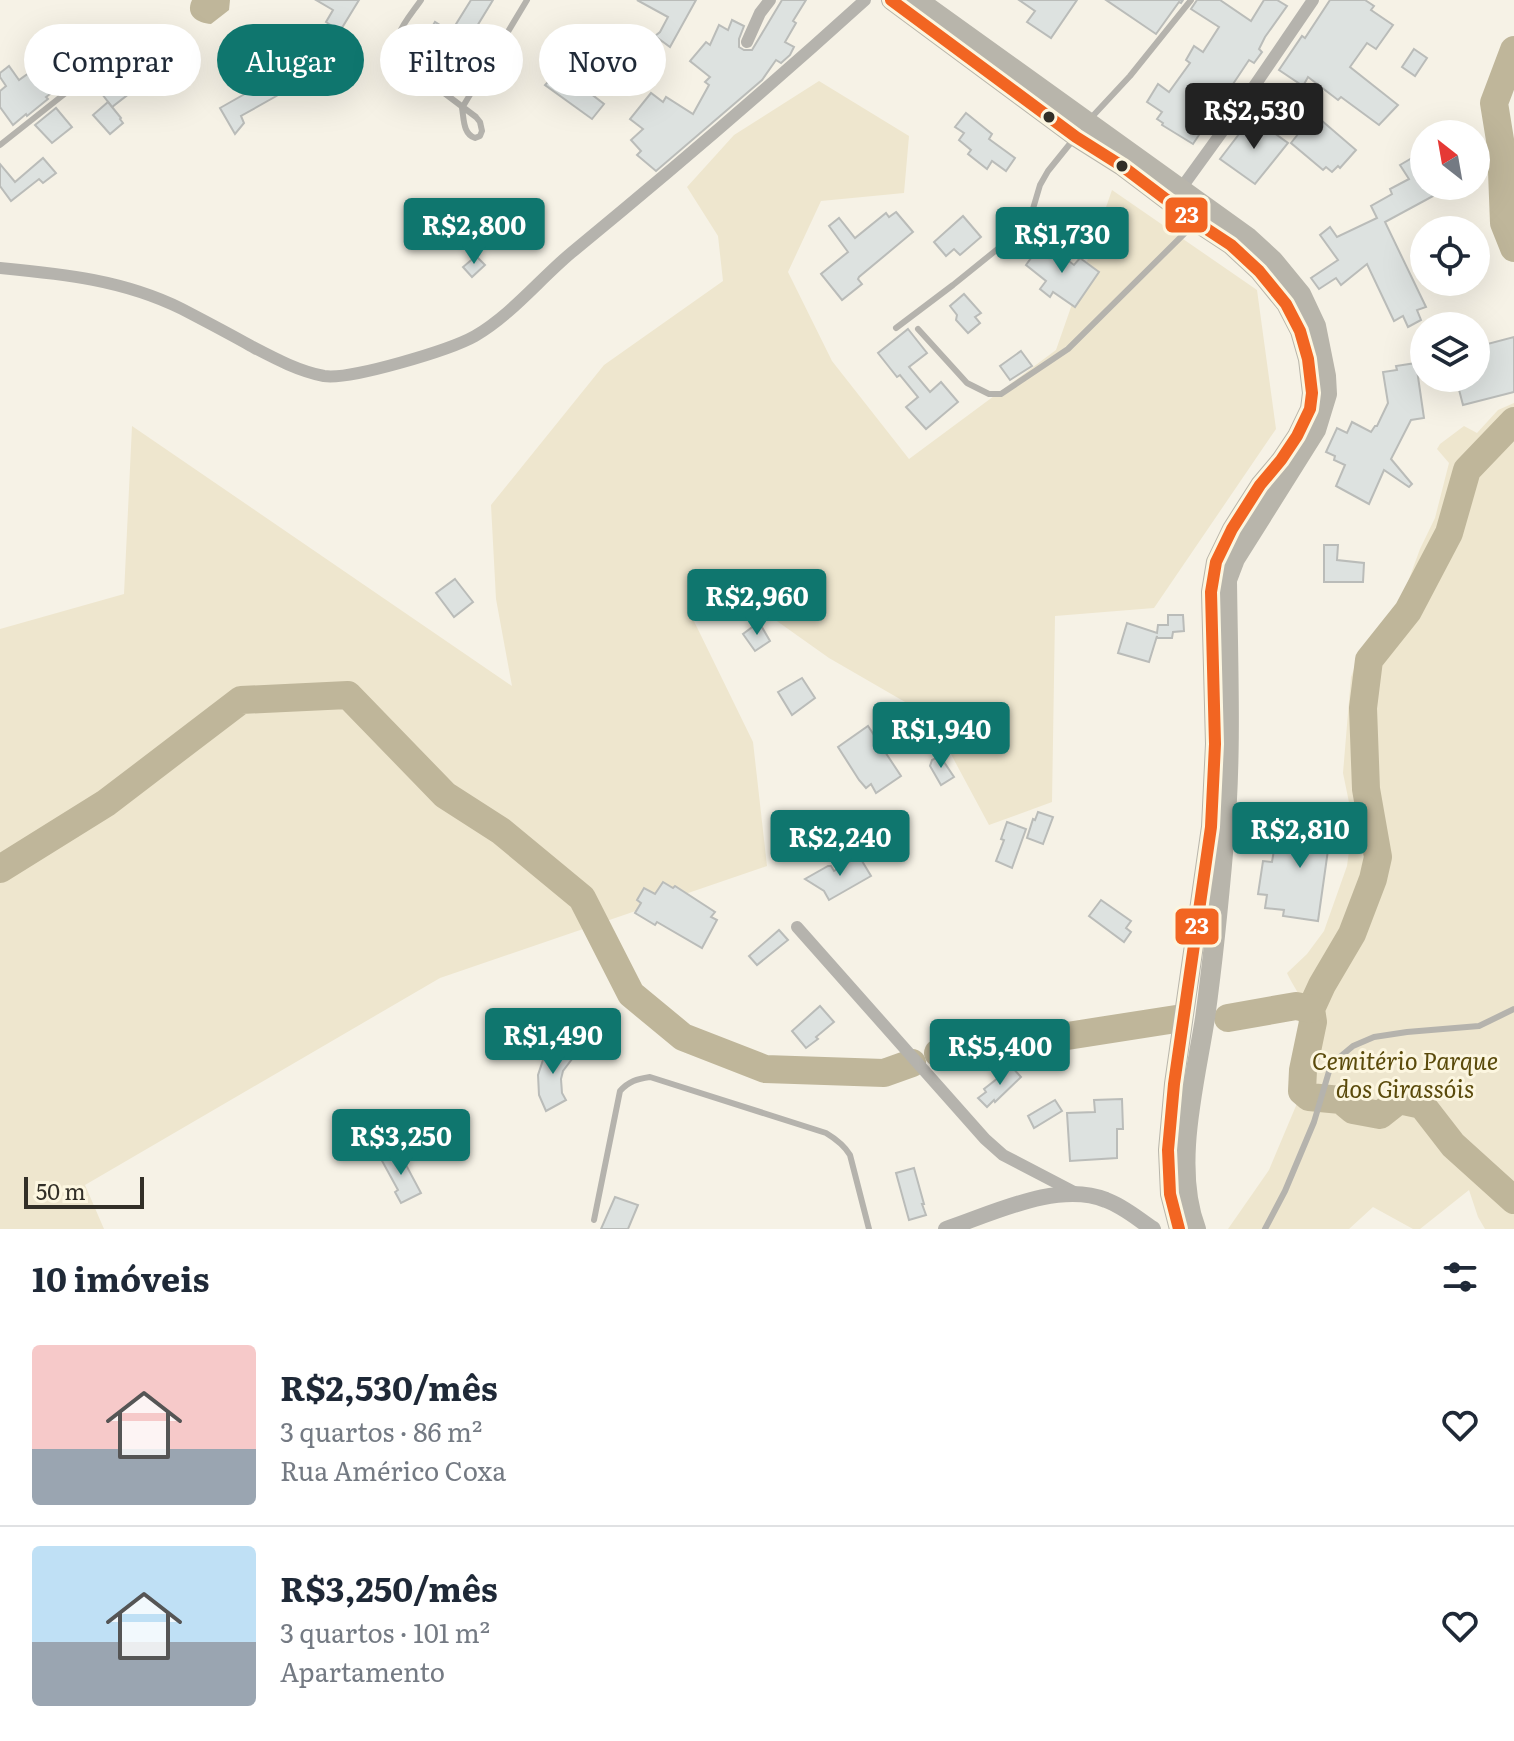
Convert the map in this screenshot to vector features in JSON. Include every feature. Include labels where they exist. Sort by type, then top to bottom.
[{"type":"main road","points":[[891,0],[923,11],[1175,196],[1248,237],[1273,260],[1301,294],[1316,326],[1327,394],[1316,430],[1235,559],[1227,580],[1228,785],[1224,843],[1186,1154],[1190,1208],[1196,1229]]},
{"type":"main road","points":[[1175,196],[1196,222],[1231,245],[1259,271],[1286,304],[1300,331],[1308,359],[1312,393],[1310,409],[1297,436],[1232,529],[1216,562],[1211,592],[1215,744],[1211,827],[1174,1084],[1168,1150],[1170,1194],[1179,1229]]},
{"type":"street","points":[[747,42],[760,13],[770,0]]},
{"type":"street","points":[[0,268],[73,276],[133,289],[181,308],[269,355],[314,374],[347,375],[428,354],[477,335],[498,320],[865,0]]},
{"type":"street","points":[[1175,196],[1313,0]]},
{"type":"street","points":[[797,927],[985,1139],[1003,1155],[1076,1193],[1108,1200],[1138,1224],[1153,1229]]},
{"type":"street","points":[[946,1229],[1039,1199],[1076,1193]]},
{"type":"lane","points":[[421,0],[398,35],[396,53],[403,62],[462,108],[479,120],[482,131],[478,137],[472,138],[466,131],[462,108],[527,0]]},
{"type":"lane","points":[[896,328],[1025,225],[1048,171],[1191,0]]},
{"type":"lane","points":[[0,145],[60,96]]},
{"type":"lane","points":[[918,329],[967,383],[989,394],[1001,394],[1068,349],[1196,222]]},
{"type":"lane","points":[[1265,1229],[1314,1122],[1330,1068],[1341,1056],[1353,1046],[1374,1037],[1479,1026],[1514,1009]]},
{"type":"lane","points":[[594,1220],[620,1091],[626,1084],[650,1077],[834,1138],[850,1155],[869,1229]]},
{"type":"green space","points":[[819,81],[909,136],[904,193],[821,201],[788,272],[832,361],[909,459],[1056,350],[1112,190],[1257,290],[1276,429],[1154,608],[1055,616],[1052,802],[989,825],[931,717],[829,658],[760,609],[690,613],[753,742],[767,866],[440,978],[85,1185],[104,1229],[0,1229],[0,629],[124,594],[132,426],[512,686],[496,599],[491,505],[604,365],[723,281],[718,236],[687,187],[734,135]]},
{"type":"green space","name":"Cemitério Parque dos Girassóis","points":[[1514,403],[1514,1229],[1485,1229],[1469,1190],[1420,1229],[1413,1229],[1373,1207],[1349,1229],[1228,1229],[1269,1170],[1298,1101],[1293,1076],[1305,1016],[1303,1003],[1287,973],[1307,954],[1324,931],[1347,866],[1353,822],[1343,773],[1351,677],[1362,648],[1394,620],[1435,518],[1449,463],[1437,449],[1464,426],[1477,433],[1498,410]]},
{"type":"shaded area","points":[[192,0],[230,0],[229,10],[211,24],[206,23],[191,14]]},
{"type":"building","points":[[316,0],[359,0],[344,24],[326,22],[333,10]]},
{"type":"building","points":[[471,0],[493,0],[478,24],[456,24]]},
{"type":"building","points":[[637,0],[696,0],[670,47],[666,44],[664,24],[668,17]]},
{"type":"building","points":[[782,0],[806,0],[785,42],[794,47],[790,55],[781,63],[776,60],[762,80],[656,171],[637,155],[641,151],[631,140],[643,129],[630,119],[649,96],[655,96],[663,102],[666,97],[693,114],[709,85],[705,82],[710,77],[690,61],[706,42],[710,45],[719,25],[728,30],[732,20],[744,26],[739,47],[752,50]]},
{"type":"building","points":[[1019,0],[1077,0],[1051,38],[1027,22],[1035,11]]},
{"type":"building","points":[[1106,0],[1183,0],[1156,34]]},
{"type":"building","points":[[1197,0],[1220,0],[1251,21],[1264,0],[1277,0],[1287,6],[1265,37],[1259,49],[1262,52],[1254,63],[1249,60],[1193,144],[1162,125],[1157,119],[1162,112],[1147,102],[1158,84],[1169,92],[1190,63],[1186,60],[1194,46],[1203,52],[1219,27],[1191,9]]},
{"type":"building","points":[[1330,0],[1365,0],[1374,6],[1371,10],[1393,25],[1376,49],[1367,43],[1350,67],[1398,105],[1379,125],[1308,77],[1303,86],[1279,70]]},
{"type":"building","points":[[1414,49],[1427,58],[1415,76],[1402,67]]},
{"type":"building","points":[[9,66],[19,80],[24,76],[24,96],[47,96],[48,99],[13,125],[0,107],[0,91],[6,86],[0,73]]},
{"type":"building","points":[[104,96],[126,96],[112,107]]},
{"type":"building","points":[[241,96],[276,96],[241,116],[244,123],[235,134],[220,108]]},
{"type":"building","points":[[560,96],[594,96],[604,104],[592,119]]},
{"type":"building","points":[[108,102],[123,123],[110,134],[93,115]]},
{"type":"building","points":[[56,108],[72,127],[52,143],[35,125]]},
{"type":"building","points":[[966,113],[992,134],[989,139],[1015,158],[1006,171],[992,161],[987,169],[968,154],[971,150],[959,140],[964,133],[955,127]]},
{"type":"building","points":[[1314,114],[1356,150],[1340,168],[1338,166],[1332,172],[1326,167],[1323,170],[1291,143]]},
{"type":"building","points":[[1255,119],[1288,143],[1255,184],[1220,159],[1246,125],[1250,127]]},
{"type":"building","points":[[43,158],[56,173],[43,183],[39,179],[11,201],[0,186],[0,164],[15,182]]},
{"type":"building","points":[[1410,159],[1410,200],[1426,200],[1385,222],[1410,274],[1410,296],[1421,296],[1426,307],[1410,312],[1408,327],[1403,316],[1394,321],[1367,264],[1341,285],[1336,278],[1319,289],[1311,278],[1338,260],[1320,235],[1330,227],[1337,237],[1377,218],[1371,206],[1392,194],[1390,189],[1409,179],[1400,165]]},
{"type":"building","points":[[896,212],[913,232],[859,277],[862,284],[842,300],[821,274],[848,252],[829,226],[839,218],[855,238],[886,213],[889,217]]},
{"type":"building","points":[[963,216],[981,237],[960,255],[954,249],[946,256],[934,242]]},
{"type":"building","points":[[1046,244],[1074,265],[1080,258],[1099,272],[1075,307],[1053,292],[1050,297],[1040,289],[1046,281],[1026,265],[1039,247],[1042,249]]},
{"type":"building","points":[[476,256],[485,265],[472,277],[463,267]]},
{"type":"building","points":[[964,294],[981,313],[975,317],[980,323],[968,333],[956,320],[957,315],[950,306]]},
{"type":"building","points":[[908,329],[927,353],[909,367],[930,392],[941,382],[958,402],[926,429],[906,407],[918,397],[878,353]]},
{"type":"building","points":[[1514,337],[1514,392],[1463,405],[1460,392],[1490,392],[1490,343]]},
{"type":"building","points":[[1021,351],[1032,366],[1010,380],[1000,366]]},
{"type":"building","points":[[1410,364],[1410,392],[1420,392],[1424,418],[1411,420],[1391,459],[1412,484],[1409,487],[1384,470],[1369,504],[1336,486],[1345,465],[1326,452],[1337,428],[1347,433],[1352,422],[1371,432],[1377,426],[1388,403],[1383,372],[1397,370],[1396,366]]},
{"type":"building","points":[[1324,545],[1338,545],[1337,560],[1364,563],[1363,582],[1324,582]]},
{"type":"building","points":[[455,579],[473,602],[454,617],[436,593]]},
{"type":"building","points":[[1168,615],[1183,615],[1184,631],[1173,632],[1172,638],[1157,636],[1149,662],[1118,653],[1127,623],[1157,633],[1158,625],[1168,625]]},
{"type":"building","points":[[759,622],[770,641],[755,651],[743,634]]},
{"type":"building","points":[[802,678],[815,698],[792,715],[778,692]]},
{"type":"building","points":[[868,726],[901,776],[876,793],[871,784],[866,788],[859,780],[838,747]]},
{"type":"building","points":[[940,756],[954,777],[941,785],[930,766],[932,760]]},
{"type":"building","points":[[1038,812],[1053,817],[1043,844],[1027,838]]},
{"type":"building","points":[[1299,813],[1335,817],[1332,836],[1337,836],[1334,851],[1328,850],[1318,921],[1283,916],[1284,910],[1265,908],[1267,895],[1258,894],[1263,861],[1272,862],[1274,850],[1293,853]]},
{"type":"building","points":[[1007,822],[1026,829],[1012,868],[996,861]]},
{"type":"building","points":[[859,856],[871,876],[829,900],[824,891],[805,879],[828,866],[834,871]]},
{"type":"building","points":[[663,882],[673,888],[675,886],[715,912],[711,917],[717,920],[702,948],[635,913],[641,903],[637,900],[644,888],[655,894]]},
{"type":"building","points":[[1101,900],[1131,921],[1126,928],[1131,932],[1124,942],[1089,916]]},
{"type":"building","points":[[779,930],[788,940],[757,965],[749,956]]},
{"type":"building","points":[[820,1006],[834,1022],[806,1048],[792,1031]]},
{"type":"building","points":[[556,1041],[572,1059],[561,1079],[566,1100],[546,1111],[539,1095],[538,1075],[544,1057]]},
{"type":"building","points":[[1012,1067],[1021,1077],[987,1107],[978,1098],[986,1092],[984,1089]]},
{"type":"building","points":[[1122,1099],[1123,1129],[1117,1129],[1117,1158],[1070,1161],[1067,1113],[1095,1112],[1094,1100]]},
{"type":"building","points":[[1055,1100],[1062,1111],[1034,1128],[1028,1116]]},
{"type":"building","points":[[398,1150],[421,1193],[401,1203],[395,1192],[398,1190],[381,1159]]},
{"type":"building","points":[[914,1168],[926,1215],[909,1220],[896,1173]]},
{"type":"building","points":[[615,1197],[638,1205],[628,1229],[601,1229]]},
{"type":"waterway","points":[[1514,50],[1494,103],[1501,146],[1504,223],[1514,248]]},
{"type":"waterway","points":[[1514,421],[1467,470],[1449,533],[1408,611],[1369,660],[1363,708],[1366,789],[1378,857],[1352,934],[1311,1009],[1313,1022],[1302,1091],[1309,1097],[1341,1100],[1353,1110],[1380,1115],[1399,1100],[1422,1105],[1453,1145],[1514,1200]]},
{"type":"waterway","points":[[0,869],[106,803],[241,700],[348,695],[445,795],[501,831],[582,898],[631,994],[683,1037],[765,1069],[884,1073],[912,1063]]},
{"type":"waterway","points":[[1228,1018],[1296,1006],[1311,1009]]},
{"type":"waterway","points":[[938,1053],[984,1037],[1061,1037],[1176,1019]]},
{"type":"transit line","name":"23","points":[[891,0],[1076,137],[1122,166],[1231,245],[1259,271],[1286,304],[1300,331],[1308,359],[1312,393],[1310,409],[1297,436],[1232,529],[1216,562],[1211,592],[1215,744],[1211,827],[1174,1084],[1168,1150],[1170,1194],[1179,1229]]}]
